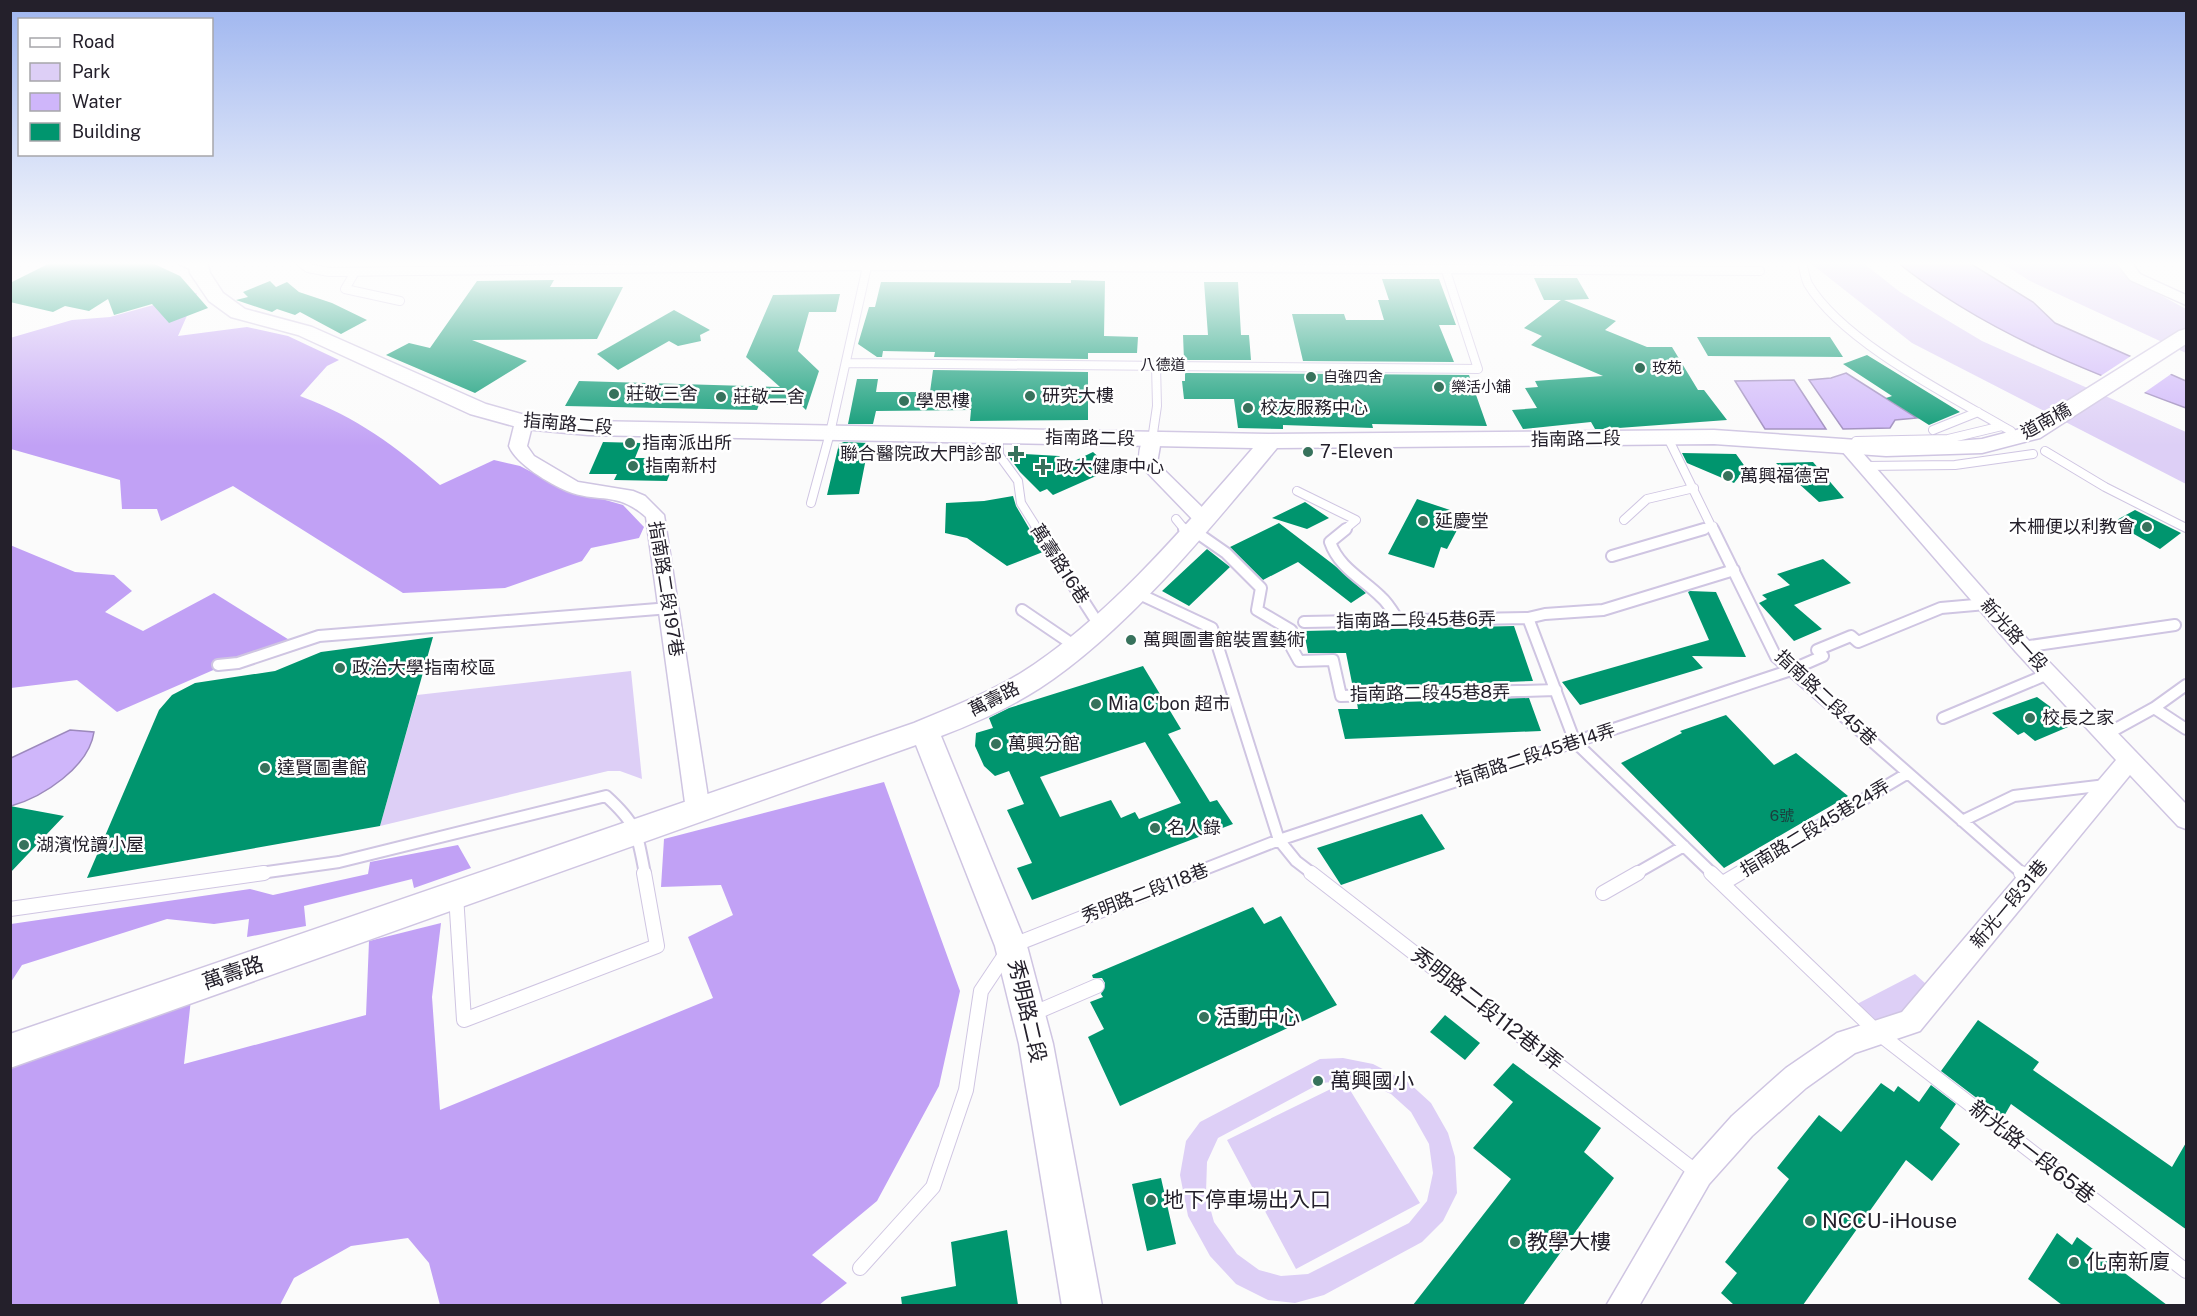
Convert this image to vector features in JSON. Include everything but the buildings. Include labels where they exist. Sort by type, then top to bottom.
[{"type":"street","name":"指南路二段","points":[[277,323],[305,331],[455,400],[524,422],[588,428],[1271,441],[1714,437],[1886,449]]},
{"type":"street","name":"道南橋","points":[[1886,449],[1982,446],[2032,433],[2187,335]]},
{"type":"street","name":"指南路二段197巷","points":[[524,422],[518,446],[519,451],[528,460],[573,487],[626,495],[649,508],[658,526],[698,810]]},
{"type":"street","points":[[1152,440],[1148,451],[1148,464],[1190,525]]},
{"type":"street","name":"萬壽路","points":[[10,1052],[924,730],[975,710],[1020,687],[1099,625],[1135,592],[1190,525],[1271,441]]},
{"type":"street","name":"新光路一段","points":[[1847,446],[2023,647],[2187,819]]},
{"type":"street","name":"秀明路二段","points":[[924,730],[1011,946],[1029,1016],[1082,1305]]},
{"type":"street","name":"新光一段31巷","points":[[1621,1305],[1699,1174],[1742,1126],[1796,1078],[1847,1042],[1911,1022],[2129,760]]},
{"type":"lane","points":[[811,503],[855,323]]},
{"type":"lane","name":"八德道","points":[[847,363],[1479,369],[1464,323]]},
{"type":"lane","points":[[1848,323],[1870,344],[1913,374],[2011,431]]},
{"type":"lane","points":[[1152,440],[1157,406],[1156,365]]},
{"type":"lane","points":[[1933,429],[1978,412]]},
{"type":"lane","points":[[1847,446],[1843,441],[1949,440],[1978,435],[2002,426]]},
{"type":"lane","name":"萬壽路16巷","points":[[999,436],[999,455],[1018,481],[1021,503],[1099,625]]},
{"type":"lane","name":"指南路二段45巷","points":[[1668,438],[1776,657],[2029,880]]},
{"type":"lane","points":[[2045,451],[2104,487],[2187,528]]},
{"type":"lane","points":[[1864,466],[1972,464],[2032,454]]},
{"type":"lane","points":[[1624,520],[1647,499],[1694,488]]},
{"type":"lane","points":[[1297,491],[1356,520],[1330,542],[1334,554],[1383,598],[1398,620]]},
{"type":"lane","name":"指南路二段45巷8弄","points":[[1190,525],[1226,553],[1261,588],[1257,610],[1291,630],[1288,641],[1299,661],[1333,660],[1341,696],[1556,690]]},
{"type":"lane","points":[[1612,556],[1713,526]]},
{"type":"lane","name":"指南路二段45巷6弄","points":[[1304,622],[1528,618],[1603,610],[1734,570]]},
{"type":"lane","points":[[1135,592],[1212,628],[1279,840]]},
{"type":"lane","name":"指南路二段45巷14弄","points":[[1279,840],[1791,670],[1823,656],[1817,650],[1851,636],[1858,642],[1941,608],[1986,604]]},
{"type":"lane","points":[[218,665],[238,663],[319,636],[394,632],[566,615],[670,608]]},
{"type":"lane","points":[[1022,610],[1075,646]]},
{"type":"lane","points":[[1528,618],[1575,742],[1878,1033]]},
{"type":"lane","points":[[2023,647],[2175,625]]},
{"type":"lane","points":[[1943,718],[2048,674]]},
{"type":"lane","points":[[2105,735],[2154,708],[2187,685]]},
{"type":"lane","points":[[2154,708],[2187,729]]},
{"type":"lane","name":"指南路二段45巷24弄","points":[[1723,883],[1908,773]]},
{"type":"lane","points":[[1962,821],[2014,796],[2109,785]]},
{"type":"lane","points":[[10,909],[339,862],[606,796],[627,815],[637,831],[657,946],[464,1020],[456,895]]},
{"type":"lane","name":"秀明路二段118巷","points":[[1011,946],[1279,840]]},
{"type":"lane","name":"秀明路二段112巷1弄","points":[[1279,840],[1296,861],[1699,1174]]},
{"type":"lane","points":[[1603,893],[1684,846]]},
{"type":"lane","points":[[860,1268],[933,1187],[966,1090],[981,991],[1011,946]]},
{"type":"lane","points":[[1029,1016],[1097,986]]},
{"type":"lane","name":"新光路一段65巷","points":[[1878,1033],[2187,1270]]},
{"type":"green space","points":[[1887,323],[1953,323],[1982,341],[2186,432],[2186,484],[1912,343]]},
{"type":"green space","points":[[2122,323],[2186,323],[2186,353]]},
{"type":"green space","points":[[631,671],[642,779],[620,771],[608,771],[380,826],[417,695]]},
{"type":"green space","points":[[1915,974],[1926,984],[1904,1014],[1876,1024],[1857,1004]]},
{"type":"green space","points":[[1343,1058],[1373,1064],[1408,1082],[1431,1103],[1448,1133],[1455,1157],[1457,1193],[1443,1221],[1422,1242],[1324,1295],[1295,1303],[1268,1300],[1236,1284],[1210,1256],[1188,1216],[1180,1175],[1186,1141],[1200,1122],[1320,1059]],"holes":[[[1345,1081],[1371,1085],[1391,1094],[1411,1112],[1429,1144],[1433,1173],[1427,1201],[1409,1223],[1308,1274],[1281,1276],[1259,1270],[1237,1254],[1214,1222],[1206,1193],[1207,1162],[1218,1138],[1321,1083]]]},
{"type":"green space","points":[[1345,1082],[1420,1203],[1296,1269],[1227,1140]]},
{"type":"shaded area","points":[[60,323],[184,323],[178,336],[247,327],[288,336],[339,360],[327,366],[300,396],[358,423],[407,457],[440,485],[494,460],[520,466],[560,487],[623,505],[644,527],[639,538],[591,548],[582,561],[505,588],[403,593],[233,486],[161,521],[157,509],[122,509],[120,480],[11,449],[10,338]]},
{"type":"shaded area","points":[[10,545],[75,572],[114,575],[132,591],[105,612],[143,631],[214,593],[291,641],[234,661],[117,712],[77,680],[11,688]]},
{"type":"shaded area","points":[[884,782],[960,991],[939,1086],[877,1201],[812,1255],[847,1283],[819,1305],[440,1305],[429,1263],[408,1238],[351,1246],[294,1278],[280,1305],[11,1305],[10,1060],[191,999],[184,1064],[366,1015],[369,941],[441,923],[432,997],[440,1110],[713,998],[688,937],[733,915],[721,885],[661,887],[664,839]]},
{"type":"shaded area","points":[[458,845],[471,868],[414,888],[412,879],[304,906],[306,926],[247,937],[249,919],[214,924],[167,919],[22,965],[11,982],[11,924],[250,889],[273,895],[368,874],[370,862]]},
{"type":"water","points":[[1991,323],[2056,323],[2186,381],[2186,408],[2072,363]]},
{"type":"water","points":[[1846,373],[1917,418],[1895,420],[1890,428],[1843,429],[1809,380],[1831,378]]},
{"type":"water","points":[[1794,380],[1826,429],[1765,429],[1735,381]]},
{"type":"water","points":[[70,730],[94,732],[83,757],[63,779],[50,788],[24,802],[11,806],[11,758]]},
{"type":"pier","points":[[2134,354],[2174,372],[2141,395],[2099,377]]},
{"type":"place","name":"玫苑","points":[[1640,368]]},
{"type":"place","name":"自強四舍","points":[[1311,377]]},
{"type":"place","name":"樂活小舖","points":[[1439,387]]},
{"type":"place","name":"莊敬三舍","points":[[614,394]]},
{"type":"place","name":"研究大樓","points":[[1030,396]]},
{"type":"place","name":"莊敬二舍","points":[[721,397]]},
{"type":"place","name":"學思樓","points":[[904,401]]},
{"type":"place","name":"校友服務中心","points":[[1248,408]]},
{"type":"place","name":"指南派出所","points":[[630,443]]},
{"type":"place","name":"7-Eleven","points":[[1308,452]]},
{"type":"place","name":"聯合醫院政大門診部","points":[[1016,454]]},
{"type":"place","name":"指南新村","points":[[633,466]]},
{"type":"place","name":"政大健康中心","points":[[1043,467]]},
{"type":"place","name":"萬興福德宮","points":[[1728,476]]},
{"type":"place","name":"延慶堂","points":[[1423,521]]},
{"type":"place","name":"木柵便以利教會","points":[[2147,527]]},
{"type":"place","name":"萬興圖書館裝置藝術","points":[[1131,640]]},
{"type":"place","name":"政治大學指南校區","points":[[340,668]]},
{"type":"place","name":"Mia C'bon 超市","points":[[1096,704]]},
{"type":"place","name":"校長之家","points":[[2030,718]]},
{"type":"place","name":"萬興分館","points":[[996,744]]},
{"type":"place","name":"達賢圖書館","points":[[265,768]]},
{"type":"place","name":"名人錄","points":[[1155,828]]},
{"type":"place","name":"湖濱悅讀小屋","points":[[24,845]]},
{"type":"place","name":"活動中心","points":[[1204,1017]]},
{"type":"place","name":"萬興國小","points":[[1318,1081]]},
{"type":"place","name":"地下停車場出入口","points":[[1151,1200]]},
{"type":"place","name":"NCCU-iHouse","points":[[1810,1221]]},
{"type":"place","name":"教學大樓","points":[[1515,1242]]},
{"type":"place","name":"化南新廈","points":[[2074,1262]]}]
